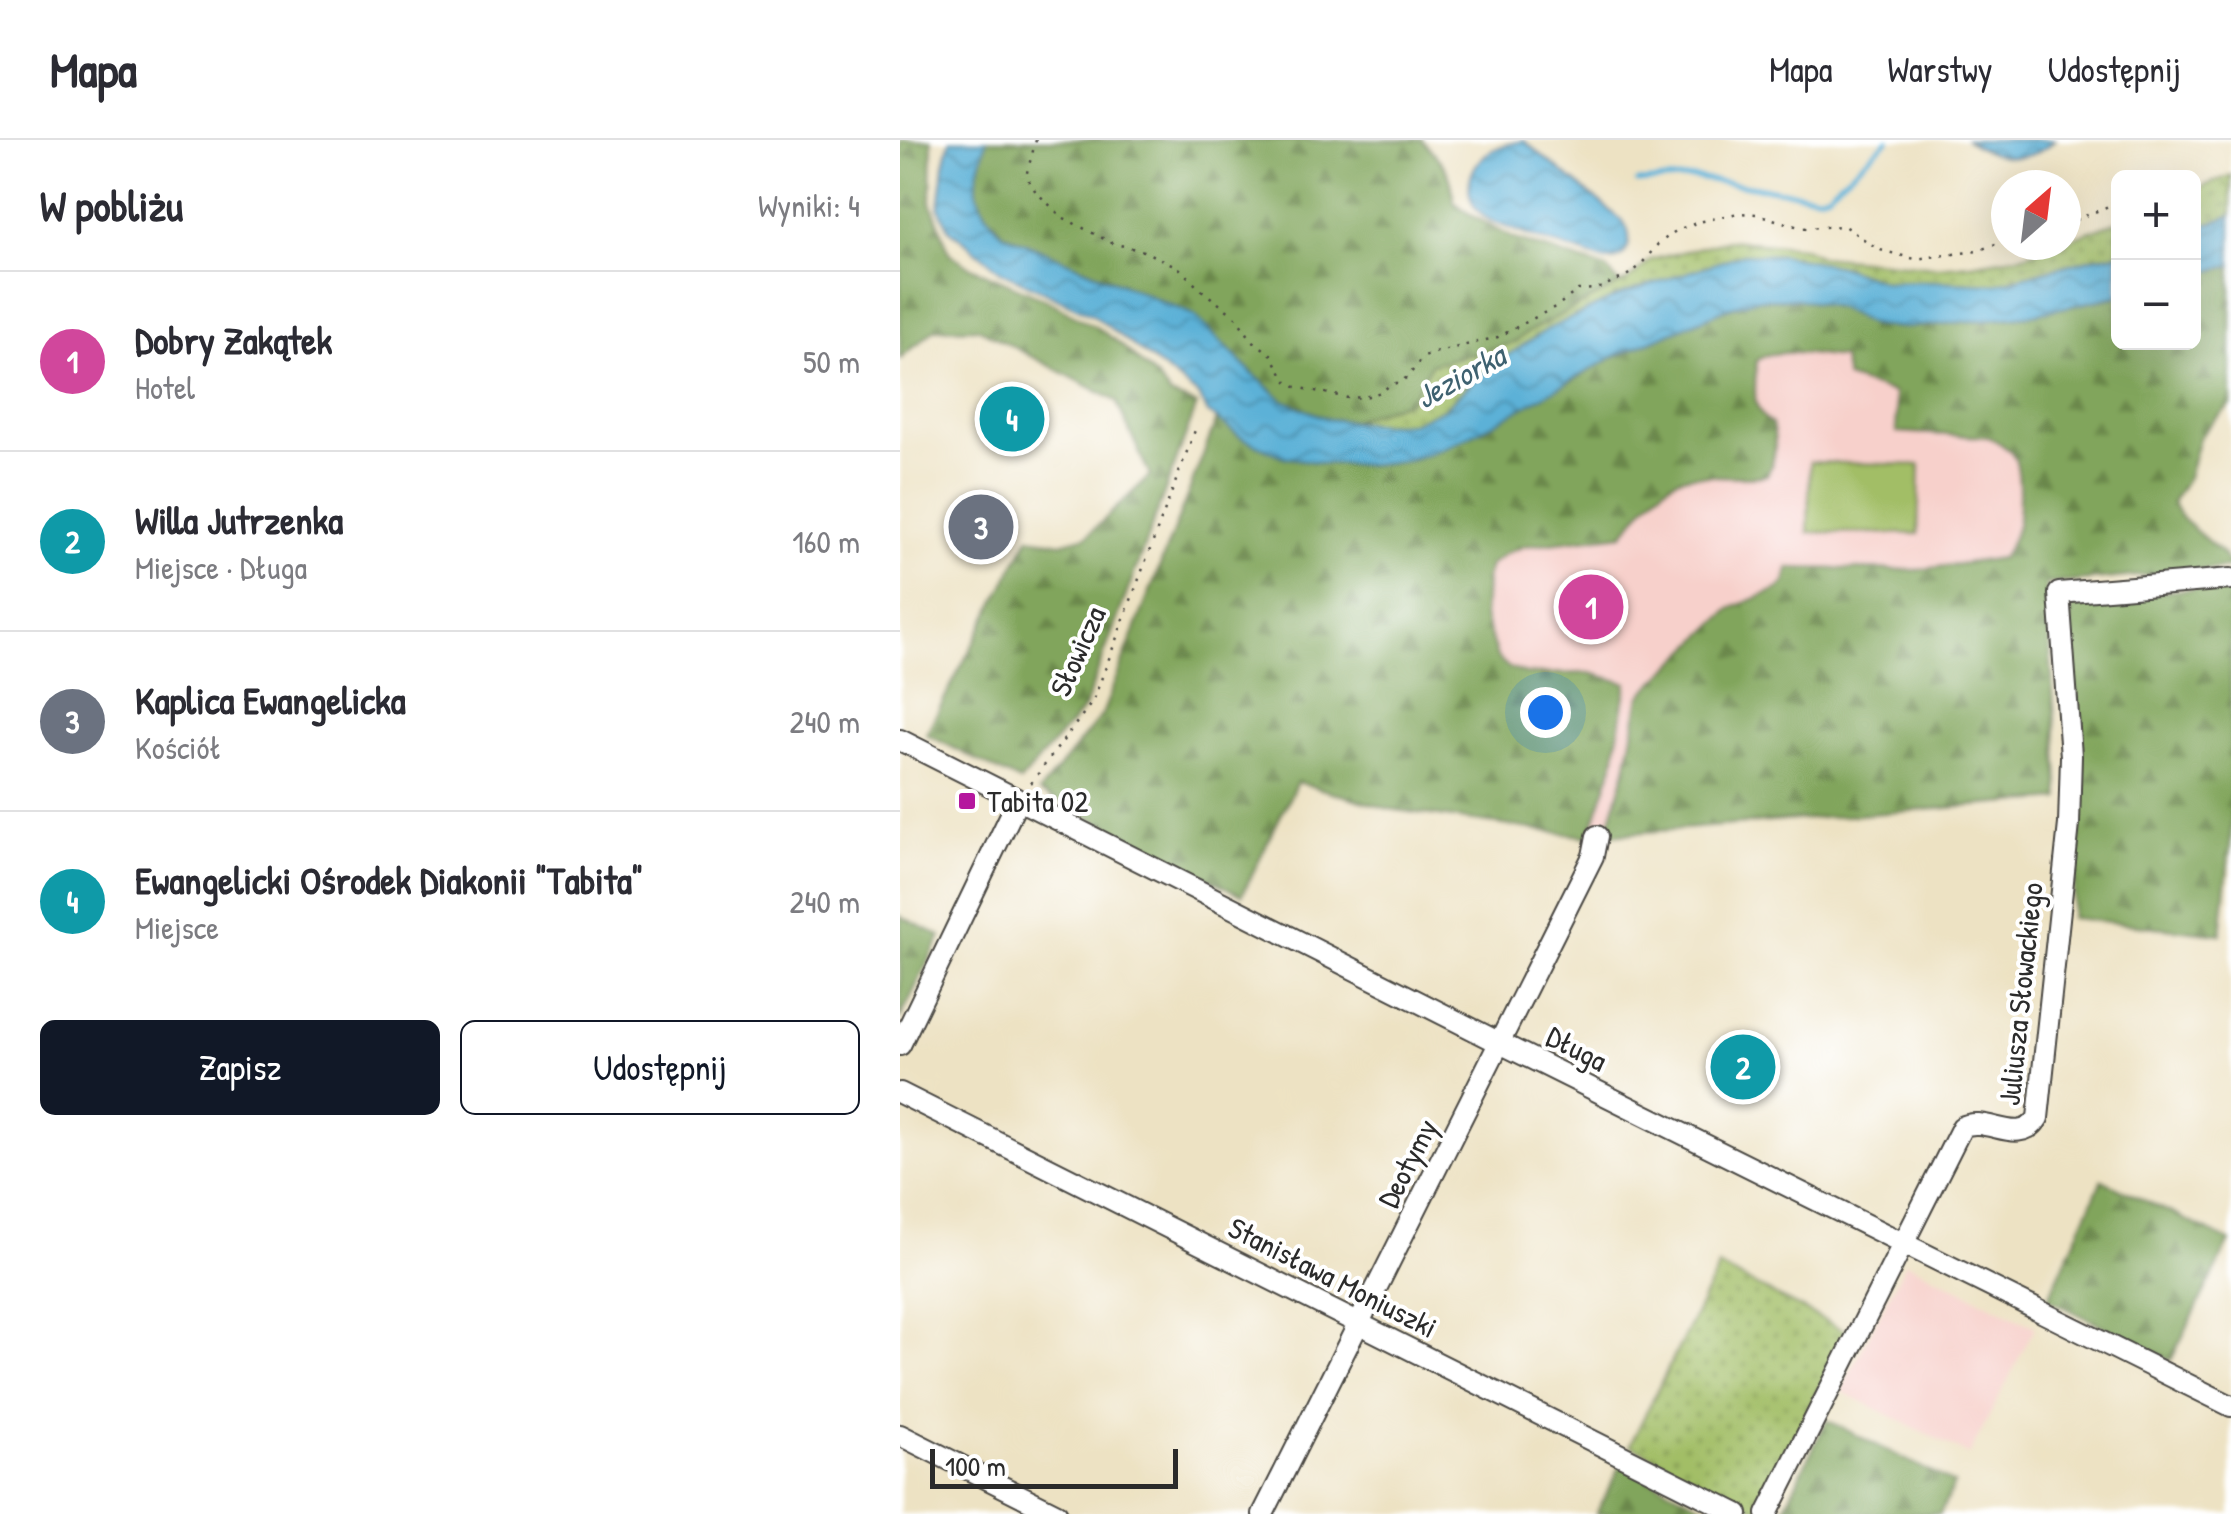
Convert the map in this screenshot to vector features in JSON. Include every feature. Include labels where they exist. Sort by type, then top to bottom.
[{"type":"street","name":"Juliusza Słowackiego","points":[[1768,1514],[1962,1128],[1973,1123],[2010,1132],[2023,1131],[2032,1128],[2038,1118],[2070,790],[2059,593],[2231,578]]},
{"type":"street","name":"Długa","points":[[900,740],[2230,1408]]},
{"type":"street","points":[[900,1045],[1018,800]]},
{"type":"street","name":"Deotymy","points":[[1263,1514],[1500,1043],[1592,856],[1597,836]]},
{"type":"street","name":"Stanisława Moniuszki","points":[[900,1093],[1738,1514]]},
{"type":"street","points":[[900,1435],[1057,1514]]},
{"type":"path","points":[[1036,140],[1026,176],[1036,192],[1062,217],[1112,243],[1178,266],[1272,355],[1292,386],[1348,398],[1365,397],[1399,382],[1408,377],[1422,358],[1434,352],[1498,337],[1578,290],[1596,289],[1625,278],[1640,267],[1658,244],[1677,230],[1699,222],[1738,213],[1757,214],[1802,228],[1844,226],[1880,250],[1915,258],[1977,251],[1991,246]]},
{"type":"path","points":[[2081,218],[2111,205]]},
{"type":"path","name":"Słowicza","points":[[1018,800],[1093,701],[1197,426]]},
{"type":"shaded area","points":[[1788,353],[1873,360],[2026,402],[2060,799],[1589,837],[1389,809],[1297,782],[1229,453]]},
{"type":"shaded area","points":[[1906,1262],[2035,1327],[1969,1455],[1841,1391]]},
{"type":"green space","points":[[900,140],[932,140],[931,202],[950,254],[1099,329],[1158,379],[1170,395],[1197,405],[1084,708],[1020,782],[926,734],[1029,537],[1061,543],[1087,536],[1150,476],[1116,401],[978,328],[935,329],[900,359]]},
{"type":"green space","points":[[987,140],[1422,140],[1445,167],[1454,202],[1471,215],[1515,239],[1607,269],[1620,284],[1516,342],[1431,364],[1410,400],[1350,421],[1328,419],[1283,400],[1194,315],[1002,233],[976,190]]},
{"type":"green space","points":[[2231,175],[2231,216],[2201,227],[2201,187]]},
{"type":"green space","points":[[2111,224],[2111,255],[1995,284],[1885,282],[1840,266],[1781,255],[1742,255],[1623,294],[1548,329],[1484,371],[1444,409],[1411,423],[1350,421],[1410,400],[1431,364],[1516,342],[1526,333],[1627,281],[1651,260],[1728,240],[1802,247],[1820,256],[1937,267],[1995,260],[2081,260],[2081,235]]},
{"type":"green space","points":[[2231,265],[2231,405],[2199,438],[2188,477],[2172,502],[2182,519],[2223,554],[2231,568],[2046,584],[2060,799],[1606,835],[1626,769],[1640,696],[1730,609],[1778,589],[1785,583],[1789,568],[1917,570],[2001,558],[2013,537],[2019,482],[2014,457],[2006,448],[1988,437],[1896,432],[1894,393],[1846,378],[1842,358],[1787,353],[1757,360],[1756,404],[1764,419],[1772,424],[1775,437],[1774,457],[1767,475],[1679,478],[1655,495],[1623,534],[1525,546],[1490,565],[1484,617],[1497,657],[1509,668],[1526,674],[1590,673],[1627,683],[1614,763],[1589,837],[1389,809],[1297,782],[1242,895],[1039,792],[1102,715],[1217,419],[1242,438],[1323,463],[1366,465],[1410,460],[1615,356],[1757,299],[1797,299],[1837,307],[1872,325],[1904,328],[2028,315],[2111,297],[2111,350],[2201,350],[2201,274]]},
{"type":"green space","points":[[1810,462],[1920,465],[1918,534],[1808,532]]},
{"type":"green space","points":[[2231,586],[2231,837],[2221,934],[2071,918],[2083,796],[2070,614],[2079,598]]},
{"type":"green space","points":[[900,916],[941,936],[900,1019]]},
{"type":"green space","points":[[2102,1180],[2230,1241],[2171,1360],[2048,1299]]},
{"type":"green space","points":[[1719,1267],[1847,1332],[1759,1510],[1630,1445]]},
{"type":"green space","points":[[1827,1420],[1954,1484],[1940,1514],[1781,1514]]},
{"type":"green space","points":[[1621,1465],[1720,1514],[1596,1514]]},
{"type":"water","points":[[950,140],[987,140],[977,190],[984,209],[1002,233],[1194,315],[1283,400],[1328,419],[1411,423],[1444,409],[1484,371],[1548,329],[1623,294],[1743,254],[1781,255],[1840,266],[1885,282],[1995,284],[2111,255],[2111,297],[2028,315],[1904,328],[1872,325],[1837,307],[1797,299],[1757,299],[1615,356],[1448,446],[1410,460],[1366,465],[1323,463],[1284,457],[1242,438],[1208,413],[1199,396],[1093,315],[1002,272],[949,229],[939,208]]},
{"type":"water","points":[[1967,140],[2054,140],[2034,153],[2011,157],[1988,152]]},
{"type":"water","points":[[1524,141],[1623,221],[1629,242],[1620,257],[1605,261],[1494,222],[1477,210],[1469,188],[1477,164],[1494,149]]},
{"type":"water","points":[[2231,216],[2231,265],[2201,274],[2201,227]]},
{"type":"waterway","points":[[1637,182],[1695,178],[1818,196],[1828,193],[1888,140]]},
{"type":"place","name":"Ewangelicki Ośrodek Diakonii \"Tabita\"","points":[[1012,419]]},
{"type":"place","name":"Kaplica Ewangelicka","points":[[981,527]]},
{"type":"place","name":"Dobry Zakątek","points":[[1591,607]]},
{"type":"place","name":"Tabita 02","points":[[967,801]]},
{"type":"place","name":"Willa Jutrzenka","points":[[1743,1067]]},
{"type":"water label","name":"Jeziorka","points":[[1460,376]]}]
